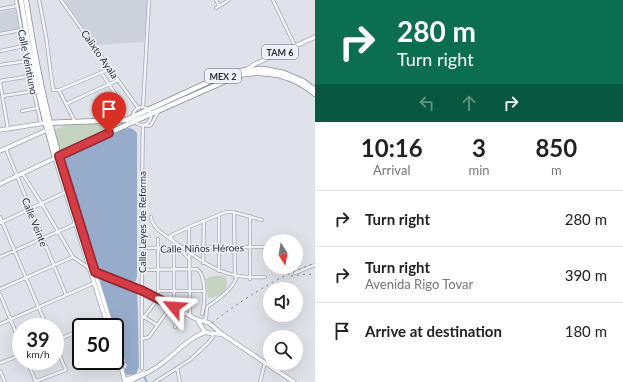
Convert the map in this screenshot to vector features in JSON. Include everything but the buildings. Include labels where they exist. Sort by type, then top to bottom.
[{"type":"highway","points":[[20,0],[45,123],[49,130],[57,157]]},
{"type":"highway","points":[[26,0],[33,46],[47,112],[45,123]]},
{"type":"highway","name":"MEX 2","points":[[149,112],[159,110],[226,74],[246,70],[264,69],[284,73],[298,79],[315,90]]},
{"type":"highway","name":"MEX 2","points":[[57,157],[181,95],[234,76],[259,73],[274,74],[302,84],[315,94]]},
{"type":"highway","points":[[159,110],[160,107],[177,100],[181,95]]},
{"type":"highway","points":[[38,110],[40,109],[40,96]]},
{"type":"highway","points":[[47,112],[59,123]]},
{"type":"highway","name":"MEX 2","points":[[49,130],[66,123],[121,121],[134,119]]},
{"type":"highway","points":[[45,123],[66,123]]},
{"type":"main road","name":"TAM 6","points":[[246,70],[255,64],[315,37]]},
{"type":"main road","points":[[0,130],[45,123]]},
{"type":"main road","name":"MEX 2","points":[[0,151],[49,130]]},
{"type":"main road","points":[[57,157],[89,269],[107,318]]},
{"type":"main road","points":[[57,157],[97,278],[107,318]]},
{"type":"main road","name":"MEX 2","points":[[0,184],[57,157]]},
{"type":"main road","points":[[89,269],[143,291],[197,320],[204,321],[263,361]]},
{"type":"main road","points":[[97,278],[100,274]]},
{"type":"main road","points":[[197,320],[202,329],[206,332],[222,334]]},
{"type":"main road","points":[[197,336],[200,326],[204,321]]},
{"type":"main road","points":[[212,333],[213,327]]},
{"type":"main road","points":[[123,370],[126,381],[140,374],[146,373],[166,360],[197,336],[206,332]]},
{"type":"main road","points":[[276,370],[294,382]]},
{"type":"street","name":"Calle Veintiuno","points":[[16,0],[38,110],[45,123]]},
{"type":"street","points":[[39,0],[54,90],[59,90],[110,68]]},
{"type":"street","name":"Calixto Ayala","points":[[61,0],[138,108]]},
{"type":"street","points":[[143,108],[149,0]]},
{"type":"street","points":[[216,0],[220,6]]},
{"type":"street","points":[[216,8],[229,0]]},
{"type":"street","points":[[273,0],[295,46]]},
{"type":"street","points":[[0,9],[18,6]]},
{"type":"street","points":[[0,34],[21,30]]},
{"type":"street","points":[[0,50],[24,46]]},
{"type":"street","points":[[0,65],[27,61]]},
{"type":"street","points":[[101,72],[119,100]]},
{"type":"street","points":[[8,129],[0,82],[30,76]]},
{"type":"street","points":[[66,104],[118,80]]},
{"type":"street","points":[[59,90],[76,122]]},
{"type":"street","points":[[2,96],[34,91]]},
{"type":"street","points":[[0,108],[4,107]]},
{"type":"street","points":[[143,124],[149,121],[149,112],[143,108],[138,108],[134,112],[134,119],[139,124],[148,126],[151,125],[159,110]]},
{"type":"street","points":[[22,111],[38,110]]},
{"type":"street","name":"Calle Leyes de Reforma","points":[[142,368],[143,270],[141,248],[143,124]]},
{"type":"street","name":"Calle Veinte","points":[[6,149],[66,295]]},
{"type":"street","points":[[22,173],[73,257],[89,269]]},
{"type":"street","points":[[1,222],[66,192]]},
{"type":"street","points":[[173,241],[170,236],[226,212],[234,212],[262,220]]},
{"type":"street","points":[[202,314],[206,306],[227,292],[236,281],[234,212]]},
{"type":"street","points":[[219,215],[219,271]]},
{"type":"street","points":[[250,216],[250,278]]},
{"type":"street","points":[[0,217],[43,318]]},
{"type":"street","points":[[151,217],[158,230],[181,248],[219,271],[250,278],[265,277]]},
{"type":"street","points":[[204,221],[204,263]]},
{"type":"street","points":[[0,257],[75,222]]},
{"type":"street","points":[[189,227],[190,316]]},
{"type":"street","points":[[157,325],[143,316],[158,299],[158,239]]},
{"type":"street","name":"Calle Niños Héroes","points":[[141,248],[263,247]]},
{"type":"street","points":[[142,339],[147,338],[173,306],[174,248]]},
{"type":"street","points":[[181,248],[189,259]]},
{"type":"street","points":[[0,289],[73,257]]},
{"type":"street","points":[[303,270],[315,265]]},
{"type":"street","points":[[143,270],[197,269],[200,271],[206,306],[206,318],[204,321]]},
{"type":"street","points":[[0,324],[94,282]]},
{"type":"street","points":[[158,291],[203,291]]},
{"type":"street","points":[[0,294],[12,324]]},
{"type":"street","points":[[175,327],[186,313]]},
{"type":"street","points":[[155,382],[190,360],[208,344],[213,337],[212,333]]},
{"type":"street","points":[[0,363],[12,358]]},
{"type":"street","points":[[30,370],[35,382],[66,370],[64,365]]},
{"type":"street","points":[[177,368],[179,381]]},
{"type":"street","points":[[260,382],[264,370]]},
{"type":"street","points":[[0,371],[5,382]]},
{"type":"street","points":[[120,382],[126,381]]},
{"type":"shaded area","points":[[64,0],[148,0],[144,42],[96,45]]},
{"type":"shaded area","points":[[17,9],[20,29],[0,33],[0,12]]},
{"type":"green space","points":[[123,123],[61,152],[54,130],[66,125]]},
{"type":"green space","points":[[211,276],[226,277],[227,282],[225,290],[221,294],[208,298],[206,279]]},
{"type":"water","points":[[123,129],[133,129],[137,133],[137,276],[136,281],[133,282],[97,268],[95,265],[69,183],[65,157]]},
{"type":"water","points":[[105,279],[137,293],[139,367],[136,374],[127,375],[124,371],[127,365],[126,363],[124,365],[124,318],[112,318],[100,281]]},
{"type":"waterway","points":[[144,376],[147,382]]},
{"type":"railway","points":[[212,323],[261,289],[287,275],[315,263]]},
{"type":"railway","points":[[291,276],[307,274],[315,275]]},
{"type":"route","points":[[109,133],[59,156],[95,272],[143,291],[174,307]]}]
